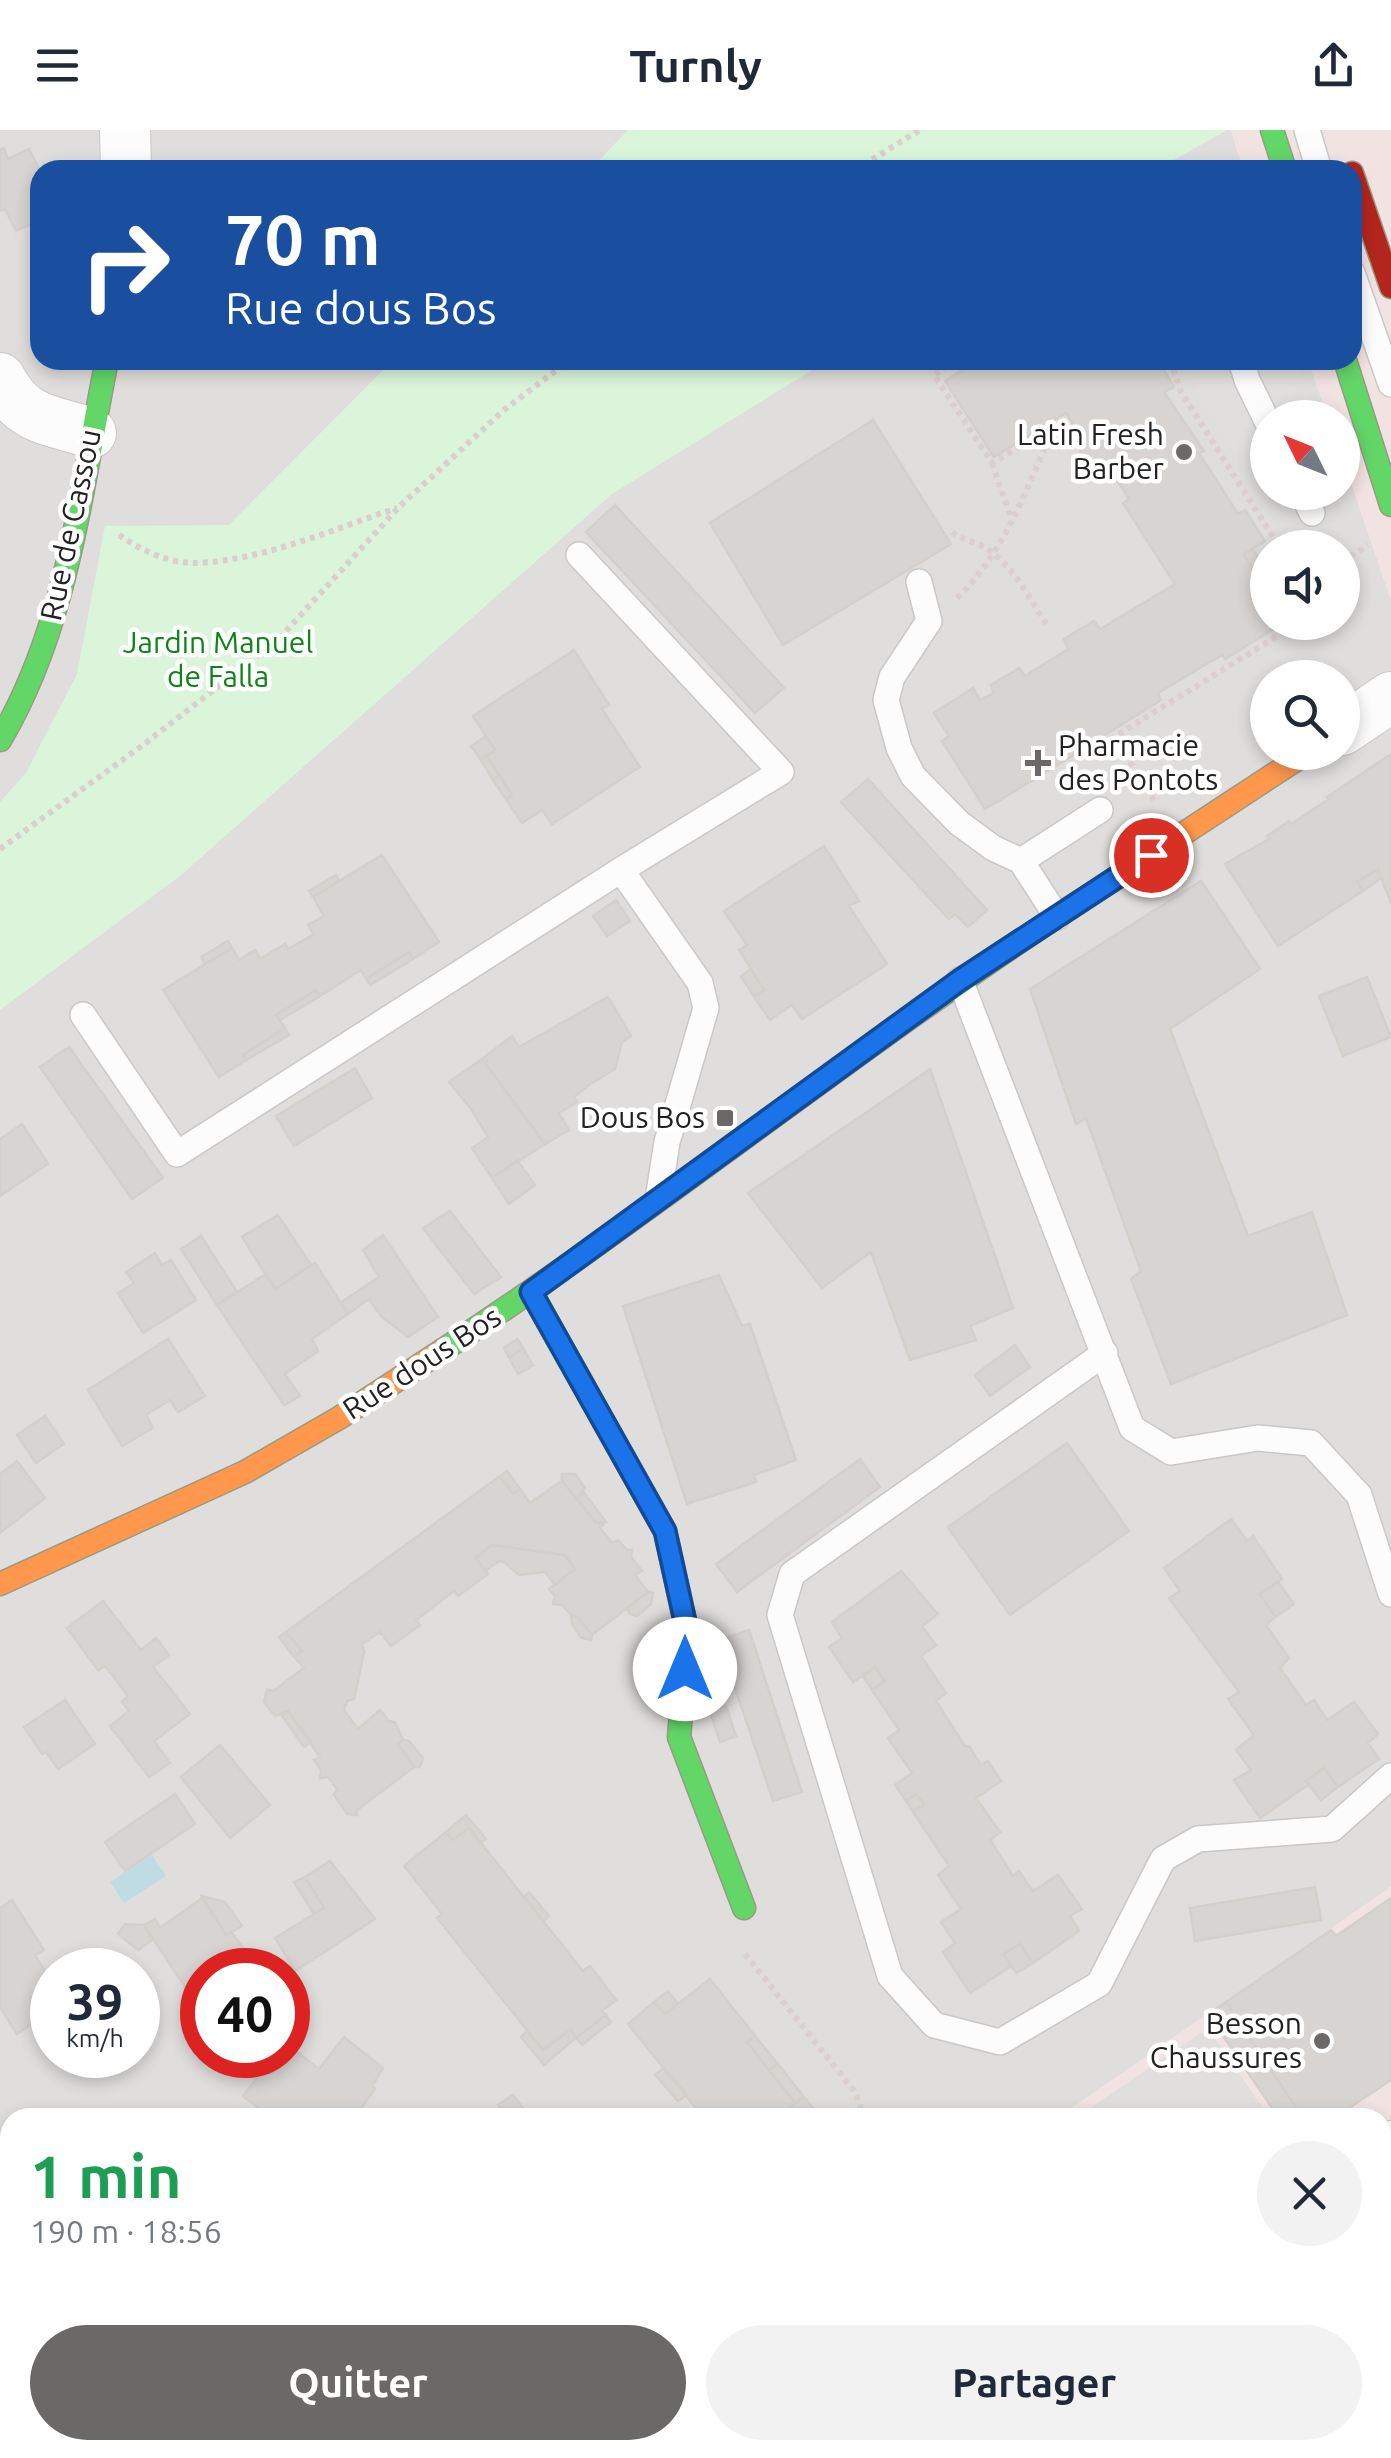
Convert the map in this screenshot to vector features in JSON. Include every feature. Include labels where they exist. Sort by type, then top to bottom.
[{"type":"street","points":[[125,130],[126,160]]},
{"type":"street","points":[[1272,130],[1282,160]]},
{"type":"street","points":[[1362,201],[1391,287]]},
{"type":"street","name":"Rue de Cassou","points":[[0,740],[16,713],[56,610],[105,370]]},
{"type":"street","points":[[1348,370],[1391,505]]},
{"type":"street","points":[[0,378],[23,411],[92,433]]},
{"type":"street","points":[[1360,718],[1391,697]]},
{"type":"street","name":"Rue dous Bos","points":[[0,1584],[245,1472],[340,1418],[531,1292],[960,980],[1281,770]]},
{"type":"street","points":[[531,1292],[665,1531],[688,1635],[678,1737],[744,1908]]},
{"type":"lane","points":[[1307,130],[1316,160]]},
{"type":"lane","points":[[1362,301],[1391,384]]},
{"type":"lane","points":[[1244,370],[1256,400]]},
{"type":"lane","points":[[83,1015],[178,1154],[621,870],[782,772],[579,555]]},
{"type":"lane","points":[[919,582],[929,621],[892,676],[886,700],[899,748],[913,776],[960,823],[993,848],[1022,861],[1057,917]]},
{"type":"lane","points":[[1022,861],[1100,810]]},
{"type":"lane","points":[[621,870],[700,984],[706,1008],[667,1142],[659,1197]]},
{"type":"lane","points":[[960,980],[1132,1428],[1170,1452],[1258,1438],[1311,1443],[1358,1495],[1391,1594]]},
{"type":"lane","points":[[1106,1353],[792,1574],[780,1615],[890,1976],[934,2025],[1000,2042],[1099,1984],[1163,1858],[1198,1839],[1332,1829],[1391,1776]]},
{"type":"path","points":[[871,160],[920,130]]},
{"type":"path","points":[[0,849],[144,745],[278,640],[398,508],[504,410],[557,370]]},
{"type":"path","points":[[941,370],[934,375],[992,463],[1012,520]]},
{"type":"path","points":[[1174,370],[1182,392],[1269,530]]},
{"type":"path","points":[[929,621],[978,576],[1012,520],[1054,426],[992,463]]},
{"type":"path","points":[[138,548],[194,563],[249,555],[398,508]]},
{"type":"path","points":[[952,532],[992,554],[1008,568],[1049,628]]},
{"type":"path","points":[[1360,550],[1382,536]]},
{"type":"path","points":[[1160,810],[1114,737],[1271,640]]},
{"type":"path","points":[[744,1908],[742,1950],[855,2092],[861,2108]]},
{"type":"shaded area","points":[[0,130],[1231,130],[1240,160],[30,160],[30,370],[1312,370],[1322,400],[1250,400],[1250,510],[1360,509],[1391,600],[1391,1887],[1072,2108],[0,2108]]},
{"type":"shaded area","points":[[1231,130],[1391,130],[1391,600],[1360,509],[1360,400],[1322,400],[1312,370],[1362,370],[1362,160],[1240,160]]},
{"type":"shaded area","points":[[1185,370],[1299,370],[1310,400],[1250,400],[1250,473]]},
{"type":"shaded area","points":[[1273,510],[1339,510],[1310,530],[1285,530]]},
{"type":"shaded area","name":"Besson Chaussures","points":[[1391,1887],[1391,2108],[1072,2108]]},
{"type":"shaded area","points":[[1208,2028],[1263,2108],[1090,2108]]},
{"type":"green space","points":[[628,130],[1227,130],[1174,160],[600,160]]},
{"type":"green space","name":"Jardin Manuel de Falla","points":[[383,370],[812,370],[612,494],[180,876],[0,1010],[0,802],[26,773],[77,674],[105,526],[229,525]]},
{"type":"water","points":[[152,1855],[166,1876],[124,1903],[110,1882]]},
{"type":"building","points":[[4,148],[8,159],[29,149],[34,160],[30,160],[30,225],[16,231],[5,209],[0,211],[0,150]]},
{"type":"building","points":[[962,370],[1164,370],[1174,387],[1164,392],[1204,451],[1199,453],[1238,514],[1245,510],[1258,530],[1250,530],[1250,550],[1244,554],[1250,565],[1250,640],[1256,640],[1158,693],[1161,700],[1102,737],[1106,744],[1078,760],[1074,755],[985,809],[942,741],[949,736],[934,713],[973,688],[980,700],[994,693],[991,685],[1019,668],[1025,676],[1068,649],[1064,639],[1094,621],[1100,629],[1175,584],[1123,503],[1129,499],[1109,468],[1096,476],[1076,445],[1083,440],[1066,413],[994,457],[945,381]]},
{"type":"building","points":[[873,420],[951,544],[783,645],[710,523]]},
{"type":"building","points":[[615,505],[784,688],[755,713],[586,532]]},
{"type":"building","points":[[574,650],[609,705],[602,709],[640,767],[552,824],[542,810],[522,823],[506,799],[512,795],[487,756],[495,750],[473,716]]},
{"type":"building","points":[[486,736],[495,750],[481,760],[471,746]]},
{"type":"building","points":[[1391,754],[1391,903],[1378,869],[1357,882],[1363,891],[1278,946],[1225,864],[1269,839],[1267,836],[1329,799]]},
{"type":"building","points":[[487,756],[499,775],[493,780],[481,760]]},
{"type":"building","points":[[499,775],[512,795],[506,799],[493,780]]},
{"type":"building","points":[[868,779],[987,910],[968,927],[955,914],[949,919],[841,802]]},
{"type":"building","points":[[824,846],[859,901],[849,906],[887,964],[802,1019],[792,1005],[770,1020],[754,997],[764,990],[739,950],[747,945],[724,911]]},
{"type":"building","points":[[382,855],[439,942],[413,959],[409,952],[366,979],[361,970],[320,996],[316,990],[276,1015],[285,1028],[243,1055],[246,1060],[219,1077],[163,990],[232,948],[239,960],[255,950],[260,959],[285,944],[288,949],[314,934],[308,925],[324,916],[313,897]]},
{"type":"building","points":[[1378,869],[1381,878],[1363,891],[1357,882]]},
{"type":"building","points":[[336,875],[339,881],[313,897],[309,891]]},
{"type":"building","points":[[1201,881],[1260,969],[1170,1029],[1248,1236],[1312,1212],[1347,1315],[1171,1384],[1131,1279],[1141,1271],[1086,1118],[1076,1124],[1030,989]]},
{"type":"building","points":[[616,900],[630,921],[607,936],[593,916]]},
{"type":"building","points":[[228,941],[232,948],[205,964],[201,957]]},
{"type":"building","points":[[409,952],[413,959],[370,985],[366,979]]},
{"type":"building","points":[[751,969],[764,990],[754,997],[741,976]]},
{"type":"building","points":[[1367,977],[1391,1037],[1343,1056],[1319,996]]},
{"type":"building","points":[[316,990],[320,996],[280,1020],[276,1015]]},
{"type":"building","points":[[608,997],[631,1036],[622,1042],[615,1069],[589,1085],[574,1097],[577,1102],[559,1113],[569,1130],[545,1144],[482,1059],[512,1036],[519,1047]]},
{"type":"building","points":[[285,1028],[289,1035],[246,1060],[243,1055]]},
{"type":"building","points":[[69,1047],[163,1178],[132,1199],[40,1067]]},
{"type":"building","points":[[482,1059],[545,1144],[492,1178],[472,1148],[488,1137],[449,1082]]},
{"type":"building","points":[[355,1068],[372,1098],[294,1146],[276,1116]]},
{"type":"building","points":[[930,1069],[1013,1308],[970,1326],[976,1340],[910,1360],[871,1252],[822,1288],[748,1193]]},
{"type":"building","points":[[22,1124],[48,1164],[0,1196],[0,1139]]},
{"type":"building","points":[[517,1160],[535,1185],[509,1204],[492,1178]]},
{"type":"building","points":[[450,1211],[501,1277],[474,1294],[423,1228]]},
{"type":"building","points":[[278,1215],[311,1265],[275,1289],[242,1237]]},
{"type":"building","points":[[383,1235],[438,1317],[408,1337],[382,1317],[369,1299],[348,1314],[340,1303],[379,1277],[363,1250]]},
{"type":"building","points":[[201,1236],[237,1292],[217,1305],[181,1249]]},
{"type":"building","points":[[155,1253],[162,1265],[171,1260],[196,1300],[143,1333],[118,1293],[134,1283],[126,1272]]},
{"type":"building","points":[[315,1263],[348,1314],[312,1339],[318,1351],[285,1374],[300,1396],[284,1405],[217,1305],[266,1274],[275,1289]]},
{"type":"building","points":[[719,1275],[742,1326],[750,1324],[796,1460],[754,1475],[756,1482],[687,1504],[623,1306]]},
{"type":"building","points":[[168,1339],[205,1396],[178,1412],[170,1400],[146,1415],[153,1428],[122,1446],[88,1390]]},
{"type":"building","points":[[517,1339],[523,1348],[509,1358],[504,1348]]},
{"type":"building","points":[[1015,1345],[1030,1367],[990,1396],[975,1375]]},
{"type":"building","points":[[523,1348],[533,1365],[518,1374],[509,1358]]},
{"type":"building","points":[[45,1416],[64,1444],[36,1463],[17,1435]]},
{"type":"building","points":[[1067,1443],[1129,1531],[1010,1615],[948,1527]]},
{"type":"building","points":[[860,1459],[880,1487],[737,1592],[716,1564]]},
{"type":"building","points":[[17,1461],[45,1498],[0,1533],[0,1474]]},
{"type":"building","points":[[507,1471],[520,1489],[513,1494],[500,1476]]},
{"type":"building","points":[[562,1474],[575,1474],[585,1488],[577,1499],[562,1481]]},
{"type":"building","points":[[500,1476],[513,1494],[520,1489],[530,1503],[562,1481],[596,1523],[604,1523],[600,1528],[612,1543],[618,1540],[632,1550],[631,1557],[642,1571],[635,1575],[648,1592],[592,1635],[579,1618],[562,1605],[553,1604],[555,1596],[549,1589],[575,1569],[565,1555],[491,1545],[476,1558],[488,1574],[458,1596],[454,1591],[416,1620],[420,1625],[391,1646],[380,1632],[362,1644],[364,1652],[354,1699],[347,1701],[344,1710],[358,1729],[380,1710],[395,1722],[403,1740],[398,1744],[414,1767],[357,1810],[357,1815],[347,1814],[328,1777],[320,1778],[321,1770],[314,1760],[320,1757],[288,1711],[275,1716],[264,1702],[267,1689],[273,1691],[304,1668],[294,1657],[302,1651],[286,1632]]},
{"type":"building","points":[[584,1493],[606,1522],[596,1523],[577,1499]]},
{"type":"building","points":[[1231,1519],[1247,1541],[1253,1536],[1282,1579],[1260,1594],[1275,1617],[1266,1625],[1289,1658],[1280,1668],[1306,1705],[1314,1700],[1327,1720],[1354,1702],[1378,1734],[1368,1743],[1379,1759],[1338,1787],[1324,1768],[1306,1781],[1308,1785],[1260,1818],[1234,1780],[1251,1770],[1236,1750],[1254,1735],[1228,1699],[1239,1692],[1169,1598],[1180,1591],[1164,1568]]},
{"type":"building","points":[[491,1545],[565,1555],[575,1569],[555,1585],[545,1572],[519,1575],[499,1561],[485,1571],[476,1558]]},
{"type":"building","points":[[901,1571],[938,1614],[922,1626],[936,1645],[921,1656],[946,1693],[936,1701],[965,1746],[969,1746],[981,1765],[988,1761],[1001,1781],[976,1798],[1000,1832],[990,1840],[1013,1876],[1019,1871],[1033,1891],[1058,1875],[1082,1909],[1070,1916],[1079,1931],[1033,1963],[1020,1944],[1004,1954],[1011,1966],[970,1993],[943,1952],[955,1943],[941,1922],[961,1909],[938,1875],[949,1866],[913,1812],[924,1804],[916,1794],[906,1801],[895,1785],[912,1773],[888,1738],[899,1730],[872,1690],[885,1681],[875,1667],[853,1682],[829,1647],[842,1638],[832,1622]]},
{"type":"building","points":[[1278,1582],[1294,1604],[1275,1617],[1260,1594]]},
{"type":"building","points":[[648,1592],[653,1593],[651,1604],[637,1616],[630,1614],[627,1609]]},
{"type":"building","points":[[103,1601],[141,1650],[156,1638],[169,1655],[153,1667],[190,1714],[154,1741],[170,1763],[149,1777],[110,1726],[129,1711],[122,1702],[128,1696],[105,1666],[98,1670],[67,1628]]},
{"type":"building","points":[[571,1615],[579,1618],[592,1635],[591,1640],[581,1638]]},
{"type":"building","points":[[749,1630],[802,1792],[773,1801],[719,1640]]},
{"type":"building","points":[[286,1632],[302,1651],[294,1657],[279,1637]]},
{"type":"building","points":[[875,1667],[885,1681],[872,1690],[863,1676]]},
{"type":"building","points":[[65,1700],[95,1744],[58,1769],[24,1727]]},
{"type":"building","points":[[726,1706],[736,1736],[720,1742],[710,1711]]},
{"type":"building","points":[[288,1711],[311,1742],[304,1747],[282,1716]]},
{"type":"building","points":[[409,1741],[423,1758],[420,1767],[414,1767],[398,1744]]},
{"type":"building","points":[[220,1745],[270,1805],[230,1838],[181,1777]]},
{"type":"building","points":[[1324,1768],[1338,1787],[1321,1800],[1306,1781]]},
{"type":"building","points":[[175,1794],[195,1824],[125,1871],[105,1842]]},
{"type":"building","points":[[916,1794],[924,1804],[913,1812],[906,1801]]},
{"type":"building","points":[[466,1815],[486,1839],[480,1843],[469,1828],[453,1840],[446,1832]]},
{"type":"building","points":[[469,1828],[583,1971],[590,1966],[616,2000],[602,2011],[606,2015],[576,2038],[571,2029],[543,2050],[437,1918],[442,1914],[404,1866],[446,1832],[453,1840]]},
{"type":"building","points":[[330,1861],[375,1919],[310,1961],[310,1948],[281,1948],[275,1938],[324,1908],[305,1877]]},
{"type":"building","points":[[305,1877],[324,1908],[314,1914],[294,1882]]},
{"type":"building","points":[[1315,1887],[1321,1920],[1195,1941],[1190,1908]]},
{"type":"building","points":[[529,1892],[549,1916],[544,1921],[524,1897]]},
{"type":"building","points":[[202,1896],[225,1902],[242,1926],[226,1935]]},
{"type":"building","points":[[202,1898],[226,1935],[231,1932],[243,1948],[180,1948],[180,1979],[144,1925],[155,1919],[160,1928]]},
{"type":"building","name":"Besson Chaussures","points":[[1391,1898],[1391,2080],[1349,2108],[1296,2108],[1226,2002],[1331,1930],[1336,1936]]},
{"type":"building","points":[[12,1900],[43,1948],[30,1948],[30,2025],[17,2034],[0,2007],[0,1908]]},
{"type":"building","points":[[125,1924],[144,1925],[152,1940],[136,1948],[118,1934]]},
{"type":"building","points":[[1020,1944],[1033,1963],[1016,1973],[1004,1954]]},
{"type":"building","points":[[710,1979],[755,2036],[747,2042],[795,2103],[789,2108],[696,2108],[628,2024],[654,2002],[665,2014]]},
{"type":"building","points":[[668,1991],[678,2004],[665,2014],[654,2002]]},
{"type":"building","points":[[1226,2002],[1296,2108],[1272,2108],[1208,2014]]},
{"type":"building","points":[[606,2015],[611,2022],[582,2045],[576,2038]]},
{"type":"building","points":[[571,2029],[576,2038],[544,2065],[521,2037],[527,2031],[543,2050]]},
{"type":"building","points":[[755,2036],[778,2064],[769,2070],[747,2042]]},
{"type":"building","points":[[344,2037],[383,2068],[372,2086],[375,2089],[361,2108],[258,2108],[243,2096],[257,2078],[310,2078],[310,2062],[319,2069]]},
{"type":"building","points":[[778,2064],[804,2097],[795,2103],[769,2070]]},
{"type":"building","points":[[664,2068],[687,2095],[678,2101],[655,2075]]},
{"type":"building","points":[[513,2095],[523,2108],[500,2108],[498,2105]]},
{"type":"building","points":[[804,2097],[813,2108],[789,2108]]},
{"type":"traffic: fast","points":[[1272,130],[1282,160]]},
{"type":"traffic: fast","points":[[0,740],[42,651],[57,603],[105,370]]},
{"type":"traffic: fast","points":[[1348,370],[1391,505]]},
{"type":"traffic: fast","points":[[443,1350],[1070,908]]},
{"type":"traffic: fast","points":[[531,1292],[665,1531],[688,1635],[679,1737],[744,1908]]},
{"type":"traffic: slow","points":[[1070,908],[1281,770]]},
{"type":"traffic: slow","points":[[0,1584],[245,1472],[339,1418],[443,1350]]},
{"type":"traffic: jam","points":[[1362,202],[1391,287]]},
{"type":"place","name":"Latin Fresh Barber","points":[[1184,452]]},
{"type":"place","name":"Pharmacie des Pontots","points":[[1038,763]]},
{"type":"place","name":"Dous Bos","points":[[725,1118]]},
{"type":"place","name":"Besson Chaussures","points":[[1322,2041]]},
{"type":"route","points":[[685,1669],[688,1635],[665,1531],[531,1292],[960,980],[1151,855]]}]
